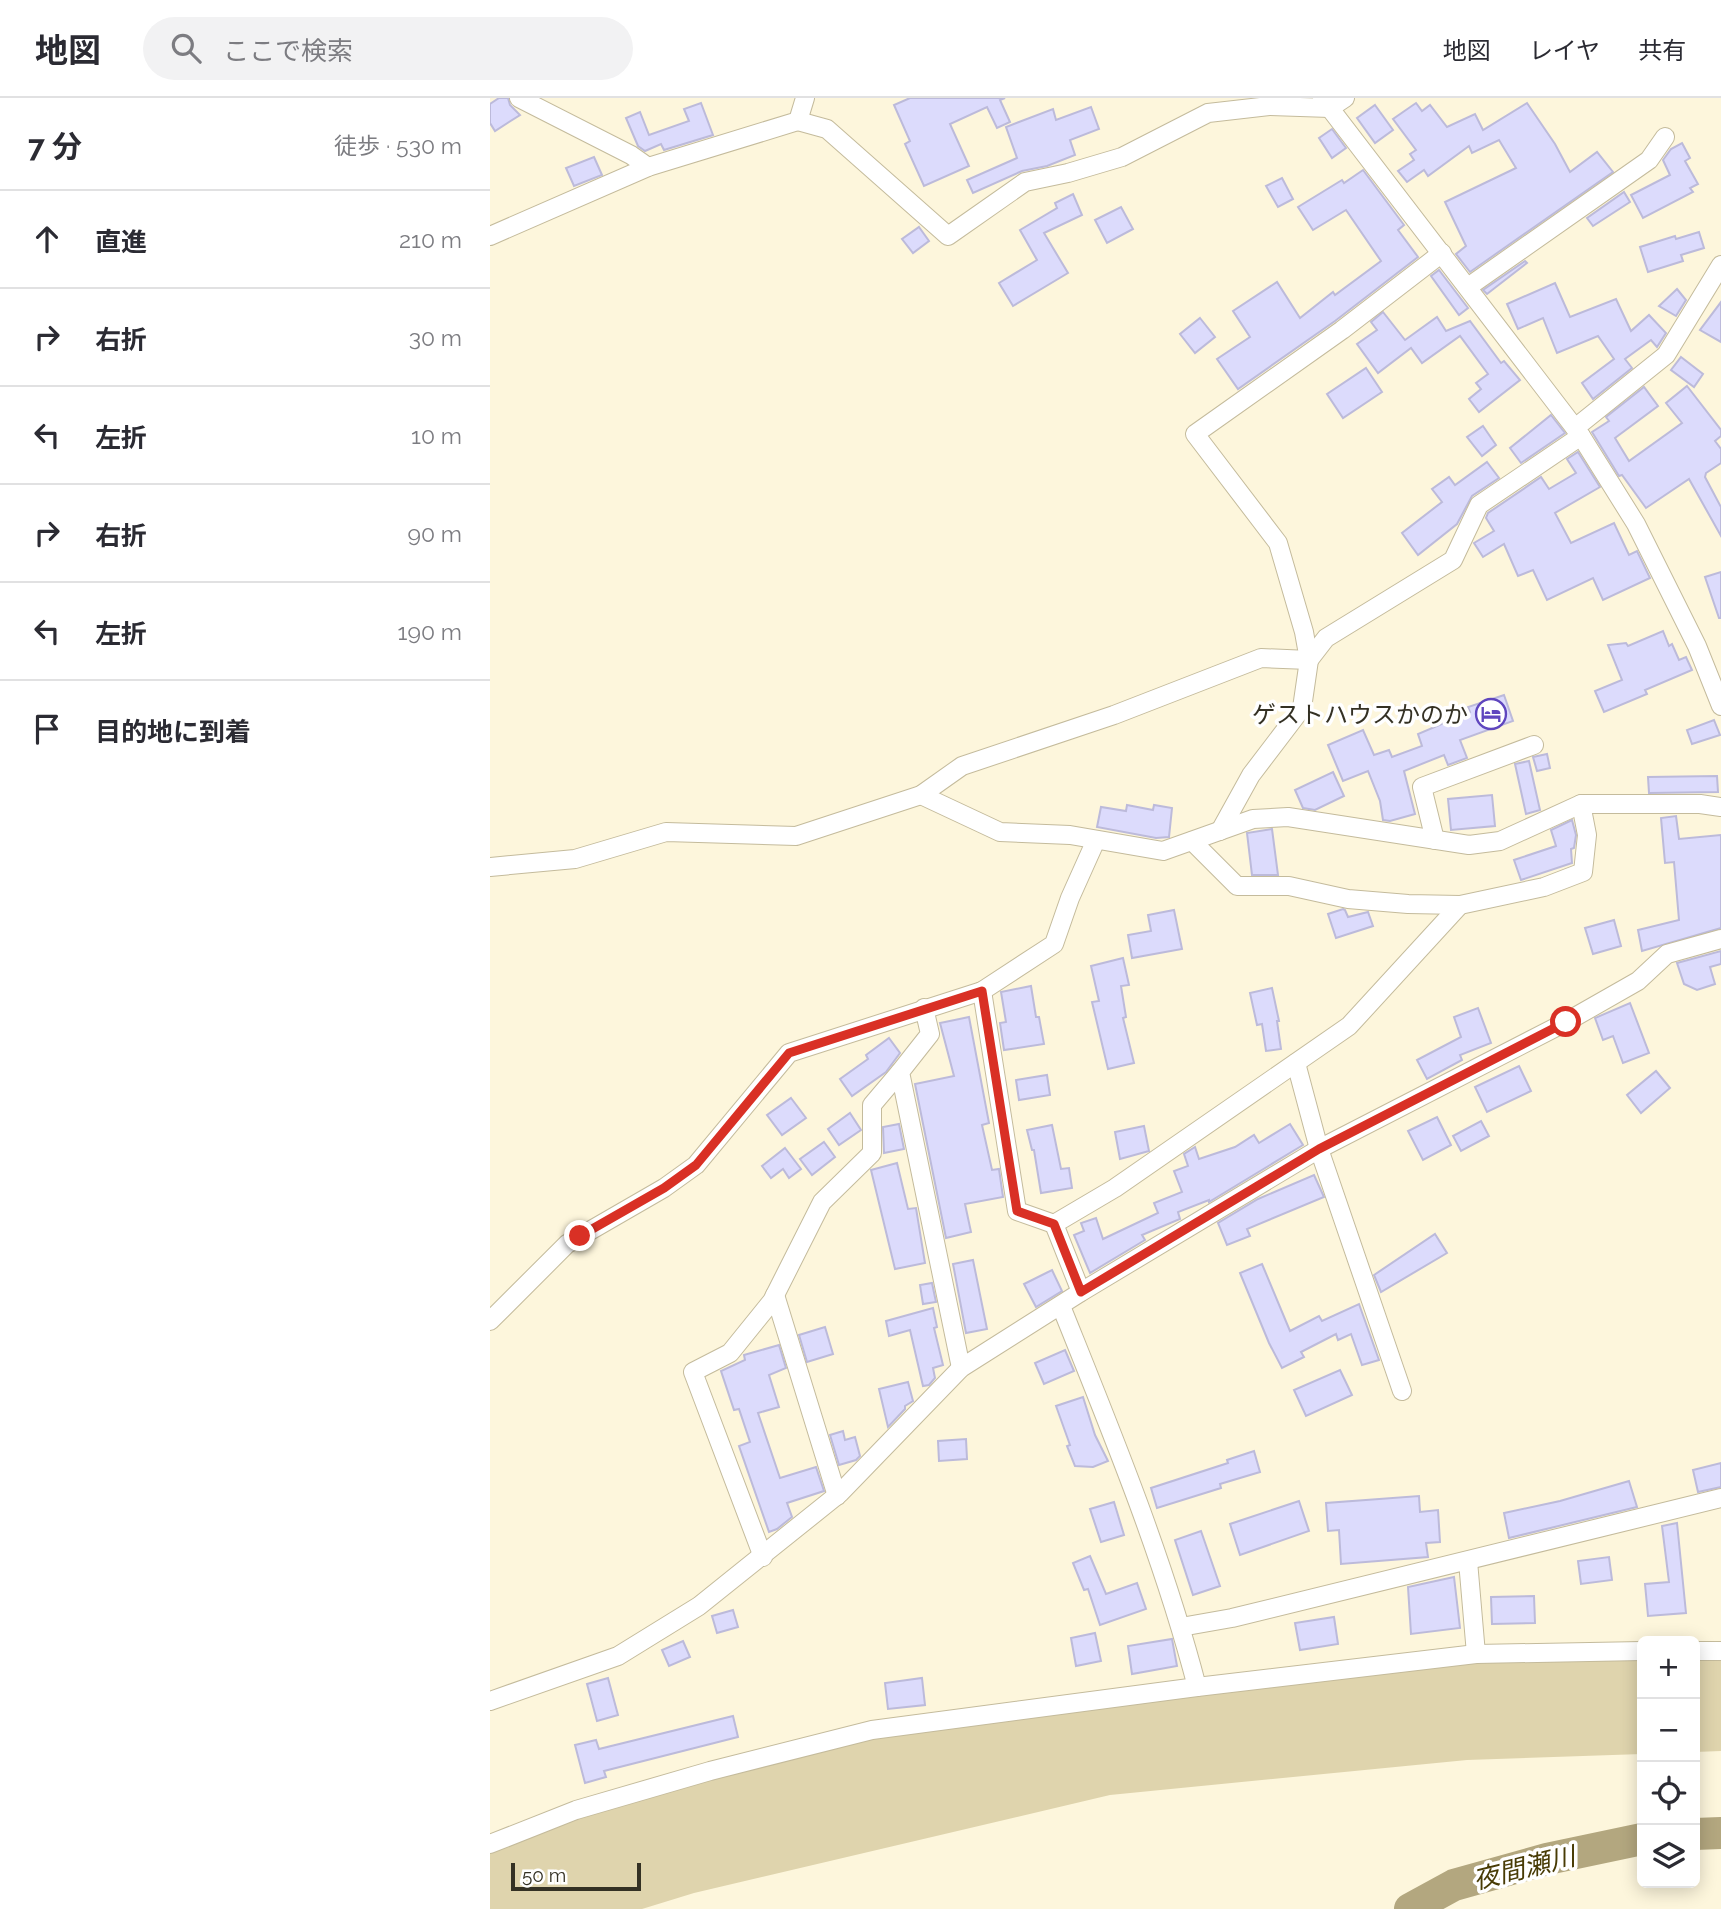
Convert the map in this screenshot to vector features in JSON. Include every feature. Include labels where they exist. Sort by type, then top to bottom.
[{"type":"street","points":[[519,98],[631,155],[648,167]]},
{"type":"street","points":[[798,121],[805,98]]},
{"type":"street","points":[[490,236],[648,167],[798,121],[827,129],[948,236],[1025,182],[1122,158],[1208,113],[1326,103],[1345,98]]},
{"type":"street","points":[[1326,103],[1578,432],[1636,524],[1697,646],[1721,706]]},
{"type":"street","points":[[1468,287],[1650,160],[1665,137]]},
{"type":"street","points":[[1220,831],[1251,775],[1302,708],[1309,660],[1304,632],[1278,543],[1195,434],[1342,330],[1442,253]]},
{"type":"street","points":[[1309,660],[1326,638],[1453,560],[1479,505],[1578,432],[1666,355],[1721,265]]},
{"type":"street","points":[[490,867],[575,859],[666,832],[796,836],[921,795],[962,766],[1114,715],[1261,658],[1309,660]]},
{"type":"street","points":[[1435,840],[1422,787],[1534,745]]},
{"type":"street","points":[[921,795],[1000,832],[1070,835],[1163,851],[1254,819],[1288,817],[1469,845],[1500,841],[1581,804],[1700,804],[1721,807]]},
{"type":"street","points":[[1192,841],[1237,886],[1289,886],[1348,899],[1408,905],[1460,905],[1544,887],[1583,872],[1587,835],[1581,804]]},
{"type":"street","points":[[490,1321],[567,1244],[664,1188],[696,1165],[789,1053],[982,991],[1054,944],[1070,898],[1096,840]]},
{"type":"street","points":[[1054,1224],[1115,1188],[1349,1026],[1460,905]]},
{"type":"street","points":[[490,1701],[618,1656],[699,1606],[837,1496],[961,1367],[1081,1292],[1319,1149],[1638,981],[1667,954],[1721,939]]},
{"type":"street","points":[[982,991],[1017,1211],[1054,1224],[1081,1292]]},
{"type":"street","points":[[762,1557],[693,1372],[730,1353],[775,1295],[822,1202],[872,1153],[872,1105],[930,1034],[924,1008]]},
{"type":"street","points":[[1296,1063],[1319,1149],[1402,1391]]},
{"type":"street","points":[[900,1072],[961,1367]]},
{"type":"street","points":[[775,1295],[837,1496]]},
{"type":"street","points":[[1061,1306],[1126,1468],[1181,1627],[1197,1687]]},
{"type":"street","points":[[1181,1627],[1232,1618],[1721,1498]]},
{"type":"street","points":[[1468,1561],[1476,1654]]},
{"type":"street","points":[[490,1844],[576,1810],[709,1771],[872,1730],[1476,1654],[1637,1651]]},
{"type":"street","points":[[1700,1651],[1721,1651]]},
{"type":"shaded area","points":[[1609,1651],[1637,1651],[1637,1754],[1467,1760],[1110,1795],[694,1893],[642,1909],[490,1909],[490,1844],[872,1730],[1197,1687]]},
{"type":"shaded area","points":[[1700,1651],[1721,1651],[1721,1751],[1700,1752]]},
{"type":"building","points":[[499,98],[508,98],[510,105],[520,115],[495,131],[490,123],[490,104]]},
{"type":"building","points":[[910,98],[1005,98],[1000,100],[1010,122],[997,128],[987,107],[950,124],[969,166],[924,186],[905,144],[910,141],[894,105]]},
{"type":"building","points":[[701,103],[713,135],[664,150],[661,144],[645,151],[638,146],[626,118],[640,112],[649,135],[689,121],[684,109]]},
{"type":"building","points":[[1416,103],[1422,111],[1430,105],[1447,127],[1475,114],[1483,130],[1527,103],[1570,172],[1597,152],[1613,172],[1470,272],[1456,254],[1466,246],[1445,202],[1516,168],[1499,140],[1472,153],[1469,146],[1428,176],[1424,170],[1407,182],[1398,171],[1414,160],[1410,154],[1416,150],[1393,119]]},
{"type":"building","points":[[1375,105],[1393,130],[1375,143],[1357,118]]},
{"type":"building","points":[[1091,107],[1099,129],[1070,140],[1075,155],[1047,166],[1022,171],[973,193],[967,180],[1017,158],[1006,127],[1053,109],[1056,120]]},
{"type":"building","points":[[1332,129],[1346,148],[1332,158],[1319,138]]},
{"type":"building","points":[[1682,143],[1690,158],[1685,161],[1698,184],[1690,188],[1693,192],[1643,218],[1631,195],[1670,175],[1663,160],[1671,149]]},
{"type":"building","points":[[594,157],[602,175],[574,186],[566,168]]},
{"type":"building","points":[[1363,170],[1404,225],[1398,230],[1418,257],[1335,321],[1238,389],[1217,359],[1250,337],[1233,311],[1277,282],[1300,318],[1333,292],[1335,295],[1381,261],[1346,210],[1313,230],[1298,207]]},
{"type":"building","points":[[1282,178],[1293,199],[1278,207],[1266,186]]},
{"type":"building","points":[[1624,192],[1630,202],[1593,226],[1587,218]]},
{"type":"building","points":[[1073,194],[1082,215],[1044,233],[1068,273],[1013,306],[999,283],[1037,260],[1020,230],[1057,208],[1055,203]]},
{"type":"building","points":[[1121,207],[1133,229],[1107,243],[1095,220]]},
{"type":"building","points":[[919,227],[929,241],[913,253],[902,239]]},
{"type":"building","points":[[1699,232],[1704,248],[1681,255],[1683,261],[1648,272],[1640,247]]},
{"type":"building","points":[[1525,261],[1527,263],[1487,294],[1483,290]]},
{"type":"building","points":[[1439,270],[1468,308],[1459,315],[1431,276]]},
{"type":"building","points":[[1555,283],[1570,317],[1616,299],[1631,331],[1649,315],[1666,333],[1657,347],[1651,340],[1625,359],[1632,368],[1593,399],[1582,383],[1614,359],[1598,336],[1557,353],[1543,318],[1518,329],[1507,304]]},
{"type":"building","points":[[1677,289],[1686,300],[1676,316],[1659,306]]},
{"type":"building","points":[[1721,302],[1721,342],[1700,330]]},
{"type":"building","points":[[1383,312],[1405,340],[1437,317],[1446,331],[1470,321],[1501,363],[1504,361],[1520,380],[1479,412],[1469,399],[1481,389],[1476,383],[1488,374],[1460,336],[1422,363],[1411,348],[1378,373],[1357,344],[1377,330],[1371,322]]},
{"type":"building","points":[[1200,318],[1215,337],[1195,353],[1180,334]]},
{"type":"building","points":[[1681,357],[1703,374],[1694,387],[1671,370]]},
{"type":"building","points":[[1366,368],[1382,392],[1343,418],[1327,394]]},
{"type":"building","points":[[1687,386],[1721,430],[1721,436],[1715,441],[1721,449],[1721,463],[1706,473],[1705,477],[1721,507],[1721,536],[1689,479],[1646,508],[1622,475],[1619,476],[1592,432],[1609,421],[1606,417],[1644,387],[1658,406],[1615,438],[1629,461],[1682,423],[1666,403]]},
{"type":"building","points":[[1551,415],[1565,433],[1521,463],[1510,448]]},
{"type":"building","points":[[1483,426],[1496,445],[1482,456],[1467,437]]},
{"type":"building","points":[[1578,452],[1600,487],[1555,513],[1571,543],[1614,523],[1629,555],[1637,551],[1650,578],[1603,600],[1593,578],[1547,600],[1533,570],[1518,576],[1504,544],[1483,557],[1474,543],[1494,531],[1486,518],[1488,513],[1541,477],[1549,489],[1576,473],[1567,459]]},
{"type":"building","points":[[1487,462],[1499,478],[1472,496],[1457,524],[1418,555],[1402,533],[1442,502],[1432,489],[1449,477],[1455,485]]},
{"type":"building","points":[[1721,572],[1721,618],[1719,618],[1705,577]]},
{"type":"building","points":[[1663,631],[1679,660],[1686,657],[1692,670],[1645,690],[1647,694],[1604,712],[1595,691],[1622,680],[1608,645],[1626,643],[1628,646]]},
{"type":"building","points":[[1504,695],[1513,721],[1460,740],[1467,758],[1448,765],[1444,755],[1404,771],[1415,814],[1390,821],[1383,820],[1380,801],[1368,771],[1343,781],[1328,745],[1363,730],[1374,755],[1389,750],[1392,757],[1422,746],[1418,734],[1470,712],[1468,707]]},
{"type":"building","points":[[1714,720],[1720,735],[1692,744],[1687,730]]},
{"type":"building","points":[[1547,754],[1550,768],[1537,771],[1533,757]]},
{"type":"building","points":[[1529,761],[1540,810],[1526,814],[1515,764]]},
{"type":"building","points":[[1333,772],[1344,796],[1315,810],[1303,808],[1295,790]]},
{"type":"building","points":[[1717,776],[1718,792],[1649,793],[1648,777]]},
{"type":"building","points":[[1492,795],[1495,826],[1451,830],[1448,799]]},
{"type":"building","points":[[1127,805],[1153,810],[1154,805],[1172,808],[1169,837],[1156,838],[1097,827],[1101,807],[1126,811]]},
{"type":"building","points":[[1676,816],[1679,839],[1721,835],[1721,928],[1642,951],[1638,930],[1679,920],[1674,862],[1665,863],[1661,818]]},
{"type":"building","points":[[1572,820],[1576,835],[1574,848],[1571,849],[1572,863],[1521,880],[1514,860],[1556,846],[1551,830]]},
{"type":"building","points":[[1272,829],[1278,875],[1252,875],[1247,833]]},
{"type":"building","points":[[1343,909],[1348,917],[1368,912],[1373,926],[1336,938],[1328,914]]},
{"type":"building","points":[[1174,910],[1182,949],[1132,958],[1128,935],[1151,931],[1148,915]]},
{"type":"building","points":[[1614,920],[1621,946],[1593,954],[1585,928]]},
{"type":"building","points":[[1721,951],[1721,964],[1710,967],[1715,984],[1697,990],[1684,984],[1677,963]]},
{"type":"building","points":[[1123,958],[1129,985],[1121,986],[1126,1017],[1123,1018],[1134,1063],[1108,1069],[1092,1002],[1099,1001],[1091,966]]},
{"type":"building","points":[[1031,986],[1044,1044],[1004,1050],[1000,1023],[1006,1022],[1001,992]]},
{"type":"building","points":[[1272,988],[1279,1021],[1281,1049],[1266,1051],[1262,1024],[1257,1025],[1250,993]]},
{"type":"building","points":[[1630,1003],[1649,1053],[1623,1063],[1613,1036],[1603,1040],[1595,1018]]},
{"type":"building","points":[[1478,1008],[1491,1043],[1460,1055],[1462,1060],[1427,1079],[1417,1060],[1461,1037],[1454,1017]]},
{"type":"building","points":[[969,1017],[989,1123],[982,1125],[992,1170],[999,1169],[1003,1197],[965,1204],[971,1232],[946,1238],[915,1084],[954,1076],[940,1023]]},
{"type":"building","points":[[889,1038],[900,1053],[886,1072],[852,1096],[840,1079],[868,1059],[866,1055]]},
{"type":"building","points":[[1519,1066],[1531,1091],[1487,1112],[1475,1087]]},
{"type":"building","points":[[1656,1071],[1670,1088],[1641,1113],[1627,1095]]},
{"type":"building","points":[[1047,1075],[1050,1095],[1019,1100],[1016,1080]]},
{"type":"building","points":[[791,1098],[806,1118],[782,1135],[767,1115]]},
{"type":"building","points":[[850,1113],[861,1130],[839,1145],[828,1129]]},
{"type":"building","points":[[1437,1117],[1451,1145],[1423,1160],[1408,1131]]},
{"type":"building","points":[[1481,1121],[1489,1136],[1461,1151],[1453,1136]]},
{"type":"building","points":[[899,1124],[904,1149],[884,1153],[883,1127]]},
{"type":"building","points":[[1290,1124],[1303,1145],[1209,1202],[1178,1212],[1180,1219],[1142,1235],[1145,1240],[1090,1273],[1074,1235],[1084,1231],[1081,1223],[1096,1218],[1103,1239],[1158,1213],[1154,1203],[1182,1192],[1174,1171],[1188,1166],[1184,1154],[1195,1147],[1199,1159],[1235,1147],[1254,1135],[1259,1143]]},
{"type":"building","points":[[1052,1125],[1061,1169],[1069,1168],[1072,1188],[1041,1193],[1034,1150],[1027,1130]]},
{"type":"building","points":[[1144,1126],[1149,1151],[1120,1159],[1115,1132]]},
{"type":"building","points":[[824,1142],[835,1157],[812,1175],[800,1159]]},
{"type":"building","points":[[785,1148],[801,1169],[789,1178],[783,1169],[771,1178],[762,1166]]},
{"type":"building","points":[[897,1163],[908,1209],[916,1208],[925,1263],[895,1269],[871,1170]]},
{"type":"building","points":[[1314,1175],[1324,1197],[1247,1229],[1250,1236],[1227,1245],[1218,1223],[1258,1199]]},
{"type":"building","points":[[1435,1234],[1447,1253],[1381,1292],[1374,1275]]},
{"type":"building","points":[[973,1260],[987,1329],[966,1333],[953,1264]]},
{"type":"building","points":[[1262,1264],[1290,1331],[1319,1316],[1322,1321],[1359,1304],[1379,1360],[1362,1365],[1351,1334],[1338,1340],[1336,1334],[1301,1352],[1304,1357],[1282,1368],[1240,1273]]},
{"type":"building","points":[[1052,1270],[1062,1291],[1036,1307],[1024,1284]]},
{"type":"building","points":[[932,1283],[936,1302],[923,1304],[920,1285]]},
{"type":"building","points":[[933,1308],[937,1327],[934,1328],[943,1365],[933,1368],[935,1378],[929,1385],[923,1386],[910,1330],[889,1336],[886,1321]]},
{"type":"building","points":[[825,1327],[833,1354],[807,1362],[799,1335]]},
{"type":"building","points":[[779,1345],[786,1368],[769,1375],[779,1407],[758,1413],[780,1478],[816,1467],[824,1491],[787,1503],[792,1517],[769,1532],[739,1446],[750,1442],[739,1409],[734,1410],[721,1371],[745,1360],[744,1355]]},
{"type":"building","points":[[1065,1350],[1074,1371],[1044,1384],[1035,1363]]},
{"type":"building","points":[[1340,1370],[1352,1395],[1306,1416],[1294,1390]]},
{"type":"building","points":[[908,1382],[913,1401],[905,1406],[888,1427],[879,1389]]},
{"type":"building","points":[[1083,1397],[1095,1435],[1108,1461],[1093,1467],[1075,1466],[1056,1406]]},
{"type":"building","points":[[843,1431],[845,1440],[855,1437],[860,1456],[856,1460],[839,1465],[830,1435]]},
{"type":"building","points":[[966,1439],[967,1459],[939,1461],[938,1441]]},
{"type":"building","points":[[1254,1451],[1260,1472],[1220,1484],[1221,1488],[1157,1508],[1151,1488],[1228,1463],[1227,1460]]},
{"type":"building","points":[[1721,1463],[1721,1487],[1698,1492],[1693,1470]]},
{"type":"building","points":[[1629,1481],[1637,1507],[1509,1538],[1504,1513],[1560,1501]]},
{"type":"building","points":[[1419,1496],[1420,1512],[1438,1510],[1440,1542],[1426,1543],[1428,1557],[1341,1564],[1339,1530],[1328,1531],[1326,1503]]},
{"type":"building","points":[[1299,1501],[1309,1531],[1240,1555],[1230,1524]]},
{"type":"building","points":[[1114,1502],[1124,1535],[1101,1542],[1090,1509]]},
{"type":"building","points":[[1677,1523],[1686,1613],[1648,1616],[1645,1584],[1669,1582],[1662,1526]]},
{"type":"building","points":[[1201,1531],[1220,1586],[1193,1595],[1175,1540]]},
{"type":"building","points":[[1090,1556],[1106,1594],[1137,1583],[1146,1609],[1100,1625],[1088,1589],[1084,1590],[1073,1563]]},
{"type":"building","points":[[1609,1557],[1612,1580],[1581,1584],[1578,1561]]},
{"type":"building","points":[[1454,1577],[1460,1628],[1411,1634],[1408,1587]]},
{"type":"building","points":[[1534,1596],[1535,1623],[1492,1624],[1491,1597]]},
{"type":"building","points":[[733,1610],[738,1627],[717,1633],[712,1616]]},
{"type":"building","points":[[1334,1617],[1338,1644],[1300,1650],[1295,1623]]},
{"type":"building","points":[[1095,1633],[1101,1661],[1076,1666],[1071,1638]]},
{"type":"building","points":[[1172,1639],[1177,1666],[1132,1674],[1128,1646]]},
{"type":"building","points":[[683,1641],[690,1657],[669,1666],[662,1650]]},
{"type":"building","points":[[608,1678],[618,1715],[597,1721],[587,1684]]},
{"type":"building","points":[[922,1678],[925,1705],[888,1709],[885,1683]]},
{"type":"building","points":[[733,1716],[738,1737],[604,1771],[606,1777],[585,1783],[575,1745],[596,1740],[599,1749]]},
{"type":"waterway","name":"夜間瀬川","points":[[1700,1834],[1721,1833]]},
{"type":"waterway","name":"夜間瀬川","points":[[1410,1909],[1454,1885],[1547,1859],[1637,1840]]},
{"type":"place","name":"ゲストハウスかのか","points":[[1491,714]]},
{"type":"route","points":[[580,1236],[664,1188],[696,1165],[789,1053],[982,991],[1017,1211],[1054,1224],[1081,1292],[1319,1149],[1566,1022]]}]
